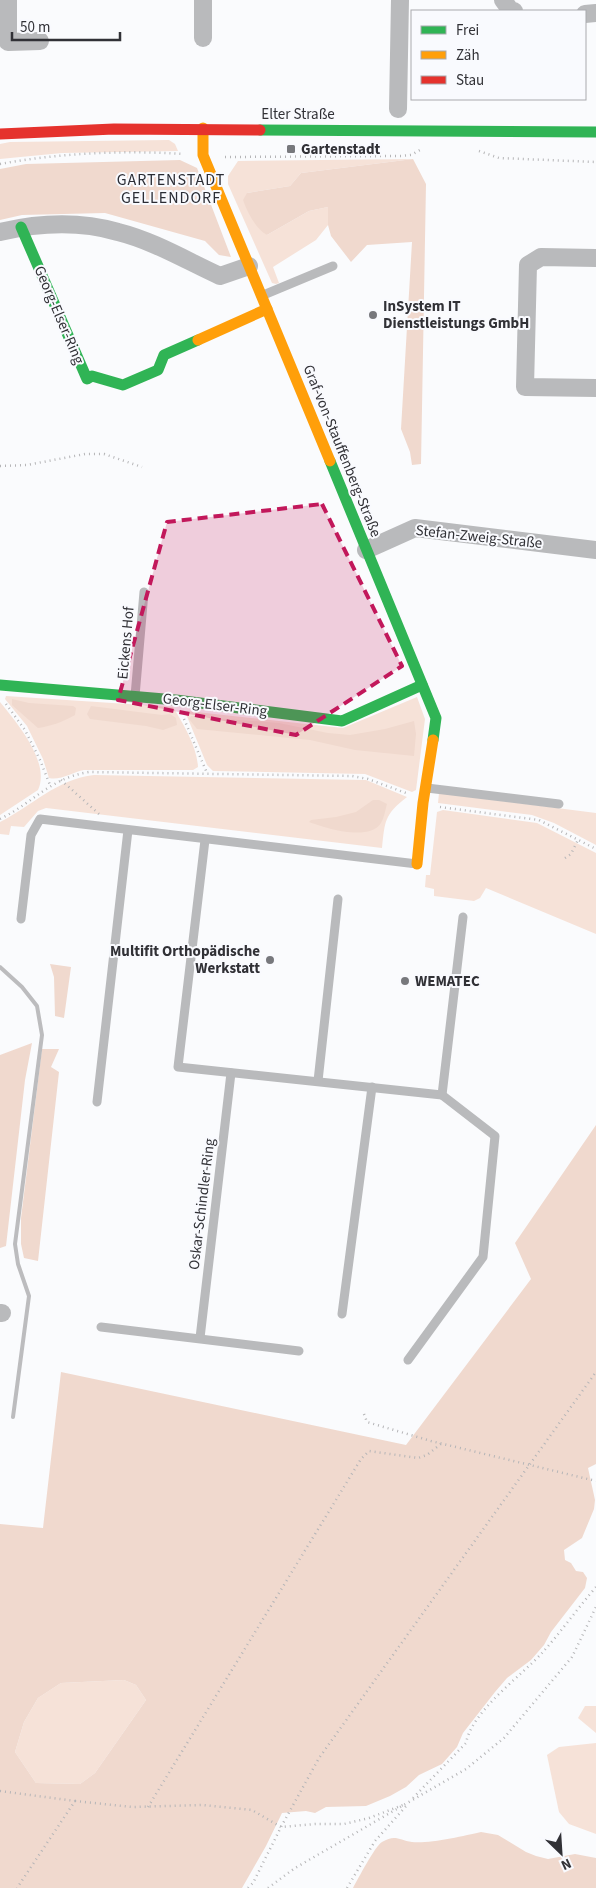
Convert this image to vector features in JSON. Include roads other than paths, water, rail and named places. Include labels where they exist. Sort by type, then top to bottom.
[{"type":"street","points":[[8,0],[4,42],[40,41]]},
{"type":"street","points":[[202,38],[203,0]]},
{"type":"street","points":[[398,110],[400,0]]},
{"type":"street","name":"Elter Straße","points":[[0,134],[104,129],[203,128],[596,132]]},
{"type":"street","name":"Graf-von-Stauffenberg-Straße","points":[[203,128],[203,155],[436,718],[423,803],[417,864]]},
{"type":"street","points":[[0,232],[21,227],[78,224],[118,232],[147,242],[220,276],[248,266]]},
{"type":"street","name":"Georg-Elser-Ring","points":[[21,227],[87,379],[92,376],[123,385],[158,370],[164,355],[266,309]]},
{"type":"street","points":[[596,258],[541,257],[528,265],[526,387],[596,388]]},
{"type":"street","name":"Stefan-Zweig-Straße","points":[[366,550],[415,528],[596,550]]},
{"type":"street","name":"Georg-Elser-Ring","points":[[0,685],[176,700],[342,721],[422,685]]},
{"type":"lane","points":[[261,296],[333,266]]},
{"type":"lane","name":"Eickens Hof","points":[[135,696],[144,592]]},
{"type":"lane","points":[[425,788],[559,804]]},
{"type":"lane","points":[[21,919],[31,835],[40,820],[417,864]]},
{"type":"lane","points":[[97,1102],[128,830]]},
{"type":"lane","points":[[205,840],[178,1067],[442,1095],[495,1136],[483,1258],[408,1360]]},
{"type":"lane","points":[[318,1081],[338,899]]},
{"type":"lane","points":[[442,1095],[463,917]]},
{"type":"lane","name":"Oskar-Schindler-Ring","points":[[200,1338],[231,1073]]},
{"type":"lane","points":[[342,1314],[372,1087]]},
{"type":"lane","points":[[101,1327],[299,1351]]},
{"type":"railway","points":[[0,967],[22,987],[37,1006],[42,1035],[15,1244],[18,1264],[29,1296],[13,1417]]},
{"type":"place","name":"Gartenstadt","points":[[291,149]]},
{"type":"place","name":"InSystem IT Dienstleistungs GmbH","points":[[373,315]]},
{"type":"place","name":"Multifit Orthopädische Werkstatt","points":[[270,960]]},
{"type":"place","name":"WEMATEC","points":[[405,981]]},
{"type":"district","name":"GARTENSTADT GELLENDORF","points":[[171,189]]}]
